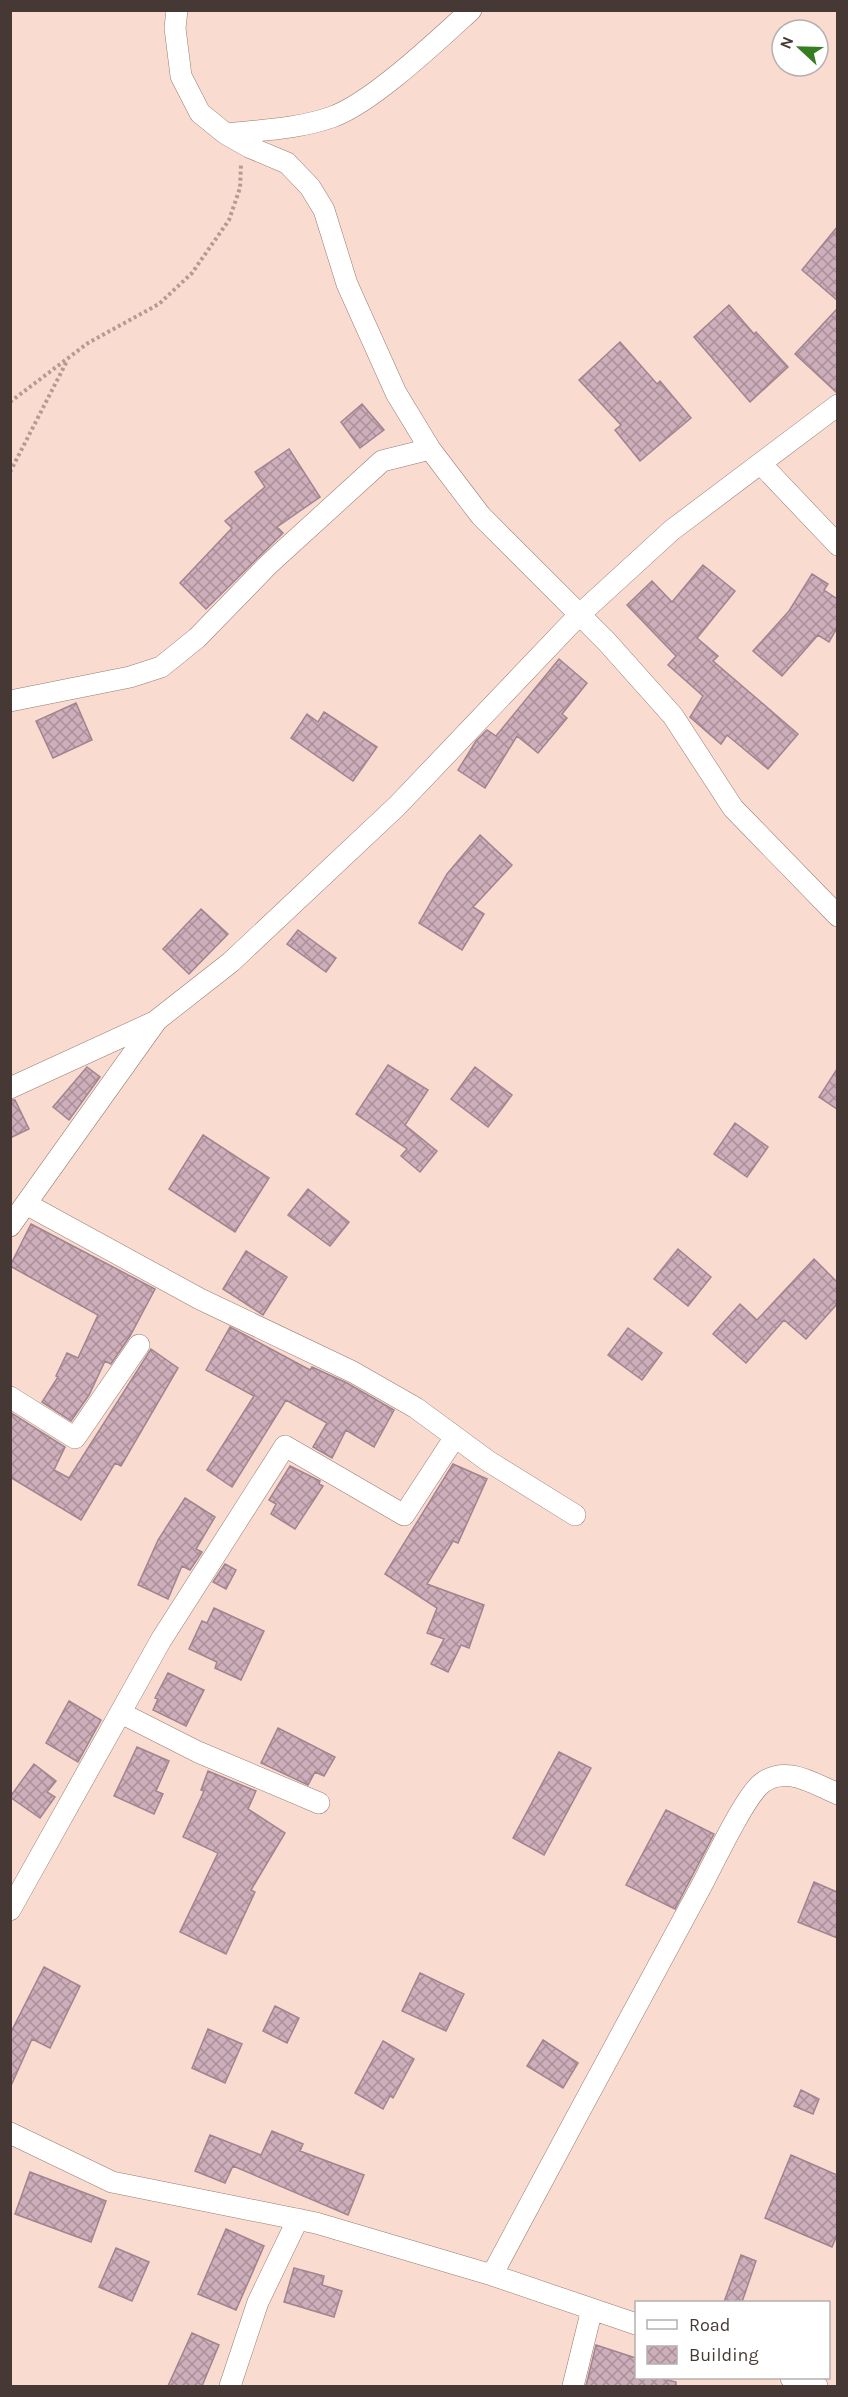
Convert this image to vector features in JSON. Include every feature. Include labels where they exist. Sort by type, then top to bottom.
[{"type":"street","points":[[177,10],[175,28],[181,76],[200,113],[226,134],[287,163],[310,187],[324,210],[347,284],[396,393],[430,449],[481,516],[579,615],[673,716],[733,808],[837,916]]},
{"type":"street","points":[[226,134],[286,128],[333,117],[367,98],[471,10]]},
{"type":"street","points":[[10,1088],[157,1020],[231,962],[397,806],[579,615],[672,530],[837,405]]},
{"type":"street","points":[[10,701],[130,677],[161,667],[197,638],[269,564],[382,461],[430,449]]},
{"type":"street","points":[[761,464],[837,545]]},
{"type":"street","points":[[10,1226],[28,1204],[157,1020]]},
{"type":"street","points":[[28,1204],[200,1299],[353,1372],[416,1408],[488,1461],[575,1515]]},
{"type":"street","points":[[10,1397],[75,1438],[139,1345]]},
{"type":"street","points":[[10,1910],[161,1640],[285,1446],[404,1515],[455,1437]]},
{"type":"street","points":[[121,1713],[198,1752],[319,1803]]},
{"type":"street","points":[[492,2275],[708,1874],[745,1807],[761,1784],[779,1774],[798,1777],[837,1794]]},
{"type":"street","points":[[10,2133],[112,2182],[298,2219],[492,2275],[635,2324]]},
{"type":"street","points":[[230,2386],[258,2302],[298,2219]]},
{"type":"street","points":[[573,2386],[592,2309]]},
{"type":"street","points":[[794,2379],[817,2386]]},
{"type":"path","points":[[10,402],[88,343],[159,304],[192,273],[229,220],[240,188],[241,163],[226,134]]},
{"type":"path","points":[[10,472],[68,359]]},
{"type":"building","points":[[837,227],[837,300],[802,270]]},
{"type":"building","points":[[729,305],[754,334],[756,332],[788,367],[750,402],[694,337]]},
{"type":"building","points":[[837,309],[837,392],[836,392],[795,354]]},
{"type":"building","points":[[620,342],[657,384],[660,381],[691,418],[640,461],[615,430],[621,425],[579,380]]},
{"type":"building","points":[[362,404],[384,430],[360,448],[341,422]]},
{"type":"building","points":[[289,449],[320,497],[277,527],[283,533],[206,609],[180,583],[232,528],[225,521],[265,487],[255,472]]},
{"type":"building","points":[[703,565],[735,591],[697,638],[718,656],[713,661],[798,734],[768,769],[727,735],[721,744],[690,717],[703,696],[668,665],[676,656],[627,605],[652,581],[672,602]]},
{"type":"building","points":[[812,574],[828,584],[824,590],[837,599],[837,628],[829,642],[818,635],[782,676],[753,651],[789,611]]},
{"type":"building","points":[[559,659],[587,683],[562,714],[567,718],[538,753],[517,736],[485,788],[458,770],[476,741],[487,730],[496,736]]},
{"type":"building","points":[[76,703],[92,740],[53,758],[36,721]]},
{"type":"building","points":[[324,712],[377,747],[353,781],[291,738],[307,714],[318,722]]},
{"type":"building","points":[[480,835],[512,865],[473,907],[484,914],[462,950],[419,923],[447,874]]},
{"type":"building","points":[[201,909],[228,934],[189,974],[163,949]]},
{"type":"building","points":[[298,930],[336,958],[326,972],[287,944]]},
{"type":"building","points":[[388,1065],[428,1090],[405,1125],[437,1151],[420,1172],[401,1156],[407,1149],[356,1114]]},
{"type":"building","points":[[87,1067],[100,1077],[69,1120],[53,1107]]},
{"type":"building","points":[[475,1067],[512,1095],[488,1127],[451,1099]]},
{"type":"building","points":[[837,1069],[837,1109],[819,1097]]},
{"type":"building","points":[[10,1100],[15,1100],[29,1129],[10,1138]]},
{"type":"building","points":[[735,1123],[768,1147],[747,1177],[714,1154]]},
{"type":"building","points":[[203,1135],[269,1178],[235,1232],[169,1189]]},
{"type":"building","points":[[308,1189],[349,1222],[330,1246],[288,1215]]},
{"type":"building","points":[[31,1224],[155,1289],[130,1336],[111,1364],[105,1361],[89,1395],[71,1421],[42,1402],[58,1377],[56,1376],[67,1353],[78,1358],[98,1315],[10,1266]]},
{"type":"building","points":[[678,1249],[711,1277],[688,1306],[654,1279]]},
{"type":"building","points":[[246,1251],[287,1277],[263,1315],[223,1289]]},
{"type":"building","points":[[814,1259],[837,1282],[837,1304],[806,1339],[784,1320],[746,1363],[713,1334],[740,1304],[757,1320]]},
{"type":"building","points":[[230,1327],[310,1370],[312,1367],[347,1383],[394,1410],[374,1447],[346,1430],[332,1458],[313,1447],[327,1423],[286,1400],[232,1487],[207,1470],[254,1396],[206,1370]]},
{"type":"building","points":[[628,1328],[662,1353],[642,1380],[608,1355]]},
{"type":"building","points":[[151,1349],[178,1368],[121,1466],[115,1463],[81,1520],[10,1477],[10,1412],[65,1447],[54,1470],[69,1478]]},
{"type":"building","points":[[453,1464],[487,1479],[458,1543],[453,1541],[427,1584],[484,1605],[469,1648],[461,1645],[448,1672],[431,1664],[444,1639],[427,1633],[437,1608],[385,1574]]},
{"type":"building","points":[[290,1466],[320,1481],[319,1484],[323,1486],[295,1529],[271,1514],[276,1504],[269,1500]]},
{"type":"building","points":[[185,1498],[215,1517],[196,1549],[202,1552],[190,1570],[182,1566],[168,1599],[138,1585],[158,1540]]},
{"type":"building","points":[[225,1564],[236,1570],[226,1589],[213,1582]]},
{"type":"building","points":[[214,1608],[264,1631],[241,1680],[215,1668],[217,1662],[189,1649],[202,1621],[207,1623]]},
{"type":"building","points":[[168,1673],[204,1690],[186,1726],[153,1710],[158,1699],[155,1698]]},
{"type":"building","points":[[69,1701],[101,1720],[78,1762],[46,1743]]},
{"type":"building","points":[[278,1728],[335,1757],[324,1776],[315,1772],[308,1785],[261,1763]]},
{"type":"building","points":[[137,1747],[169,1761],[156,1791],[163,1794],[154,1814],[114,1796]]},
{"type":"building","points":[[559,1752],[591,1768],[544,1855],[513,1838]]},
{"type":"building","points":[[34,1764],[56,1781],[47,1792],[55,1797],[40,1818],[10,1797]]},
{"type":"building","points":[[208,1771],[256,1791],[248,1809],[285,1833],[251,1890],[255,1892],[226,1954],[180,1932],[218,1853],[183,1837],[204,1791],[201,1790]]},
{"type":"building","points":[[666,1810],[714,1834],[675,1909],[626,1885]]},
{"type":"building","points":[[814,1882],[837,1892],[837,1938],[798,1922]]},
{"type":"building","points":[[44,1967],[80,1986],[50,2048],[32,2039],[10,2088],[10,2034]]},
{"type":"building","points":[[420,1973],[464,1994],[446,2031],[402,2011]]},
{"type":"building","points":[[275,2006],[299,2018],[287,2043],[263,2031]]},
{"type":"building","points":[[208,2029],[242,2044],[225,2083],[192,2068]]},
{"type":"building","points":[[543,2040],[578,2063],[563,2088],[527,2066]]},
{"type":"building","points":[[383,2041],[414,2059],[393,2098],[390,2096],[383,2109],[355,2093]]},
{"type":"building","points":[[801,2090],[819,2099],[813,2114],[794,2106]]},
{"type":"building","points":[[272,2131],[303,2144],[300,2151],[364,2175],[348,2215],[233,2166],[225,2183],[195,2171],[210,2135],[261,2155]]},
{"type":"building","points":[[791,2155],[837,2175],[837,2235],[832,2247],[765,2218]]},
{"type":"building","points":[[30,2172],[106,2201],[91,2242],[15,2214]]},
{"type":"building","points":[[226,2229],[264,2246],[236,2310],[198,2294]]},
{"type":"building","points":[[116,2248],[149,2262],[132,2301],[99,2287]]},
{"type":"building","points":[[741,2255],[756,2261],[742,2301],[724,2301]]},
{"type":"building","points":[[294,2268],[324,2276],[322,2285],[342,2291],[334,2317],[284,2302]]},
{"type":"building","points":[[192,2333],[219,2345],[202,2386],[168,2386]]},
{"type":"building","points":[[596,2345],[635,2358],[635,2379],[664,2379],[676,2382],[676,2386],[586,2386]]}]
